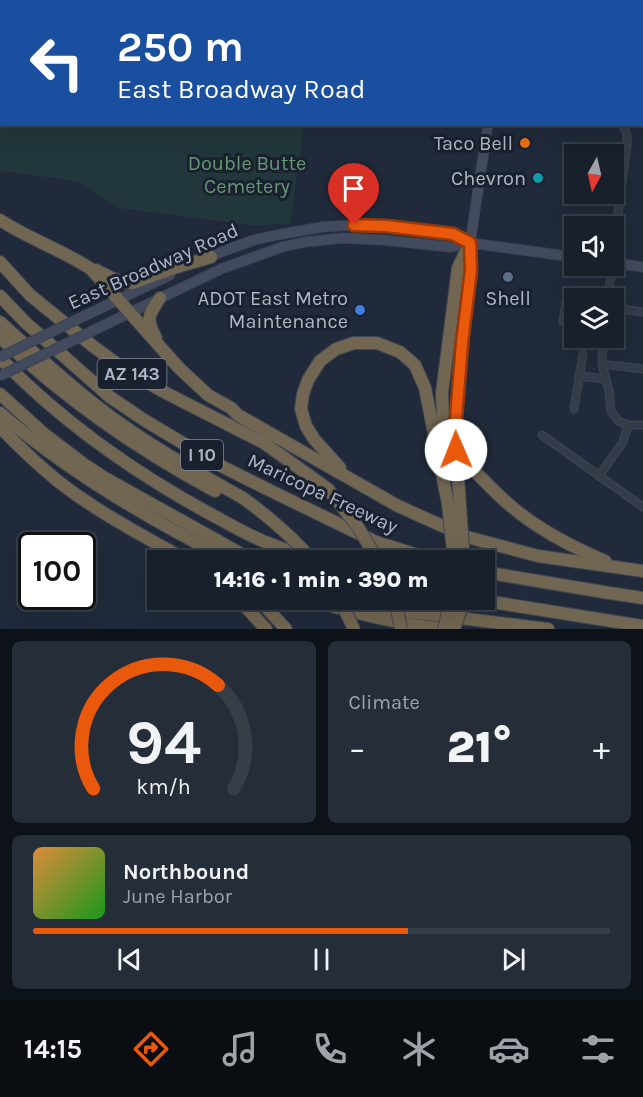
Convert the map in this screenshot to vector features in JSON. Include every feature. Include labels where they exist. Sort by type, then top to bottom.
[{"type":"highway","points":[[0,220],[19,232],[119,281],[132,283],[211,256]]},
{"type":"highway","points":[[462,550],[442,430],[442,393],[458,268],[470,243]]},
{"type":"highway","name":"AZ 143","points":[[0,262],[30,295],[127,371],[264,442],[328,489],[371,550]]},
{"type":"highway","points":[[81,262],[98,276],[179,368],[208,395],[231,408],[238,415],[398,507],[467,537],[538,556],[643,571]]},
{"type":"highway","name":"Maricopa Freeway","points":[[0,296],[25,322],[84,374],[144,420],[223,467],[376,542],[402,550]]},
{"type":"highway","points":[[160,297],[148,319],[149,326],[162,349]]},
{"type":"highway","points":[[454,550],[455,431],[465,314]]},
{"type":"highway","points":[[0,322],[98,407],[141,438],[270,518],[304,550]]},
{"type":"highway","points":[[0,337],[32,367],[93,415],[177,471],[238,500],[273,529],[293,550]]},
{"type":"highway","points":[[351,479],[306,426],[301,409],[303,394],[308,380],[320,361],[336,349],[354,343],[377,343],[400,352],[415,365],[425,388],[454,505]]},
{"type":"highway","name":"I 10","points":[[0,358],[46,402],[101,446],[151,480],[267,543],[288,550]]},
{"type":"highway","points":[[0,394],[43,433],[85,465],[234,550]]},
{"type":"highway","points":[[0,413],[85,478],[177,534],[210,550]]},
{"type":"highway","points":[[0,427],[24,452],[81,499],[168,550]]},
{"type":"highway","points":[[455,431],[460,436],[464,458],[468,465],[513,508],[575,548],[621,568]]},
{"type":"highway","points":[[495,574],[643,598]]},
{"type":"highway","points":[[495,603],[643,626]]},
{"type":"highway","points":[[249,610],[266,629]]},
{"type":"highway","points":[[269,610],[286,629]]},
{"type":"highway","points":[[337,610],[346,629]]},
{"type":"highway","points":[[342,610],[411,625],[443,629],[448,610]]},
{"type":"highway","points":[[345,610],[354,629]]},
{"type":"highway","points":[[397,610],[401,629]]},
{"type":"highway","points":[[398,610],[548,629]]},
{"type":"highway","points":[[454,629],[460,610]]},
{"type":"main road","points":[[465,314],[471,270],[470,243],[488,126]]},
{"type":"main road","name":"East Broadway Road","points":[[0,358],[211,256],[254,240],[277,235],[322,227],[354,225],[396,227],[453,234],[470,243],[564,256]]},
{"type":"main road","points":[[0,376],[193,281],[282,247],[343,238],[450,247],[470,243]]},
{"type":"main road","points":[[624,265],[643,267]]},
{"type":"street","points":[[618,216],[627,151],[627,135],[623,126]]},
{"type":"street","points":[[624,309],[643,312]]},
{"type":"street","points":[[603,348],[602,364],[612,414],[618,422],[643,425]]},
{"type":"street","points":[[574,409],[582,354]]},
{"type":"street","points":[[602,364],[643,369]]},
{"type":"street","points":[[579,376],[606,380]]},
{"type":"street","points":[[599,476],[623,442],[628,425]]},
{"type":"street","points":[[542,435],[643,507]]},
{"type":"green space","name":"Double Butte Cemetery","points":[[0,126],[304,126],[290,223],[259,226],[118,208],[77,181],[0,171]]},
{"type":"place","name":"Taco Bell","points":[[525,143]]},
{"type":"place","name":"Chevron","points":[[538,178]]},
{"type":"place","name":"Shell","points":[[508,277]]},
{"type":"place","name":"ADOT East Metro Maintenance","points":[[360,310]]},
{"type":"route","points":[[354,225],[386,226],[453,234],[470,243],[471,270],[462,343],[455,431],[456,450]]}]
